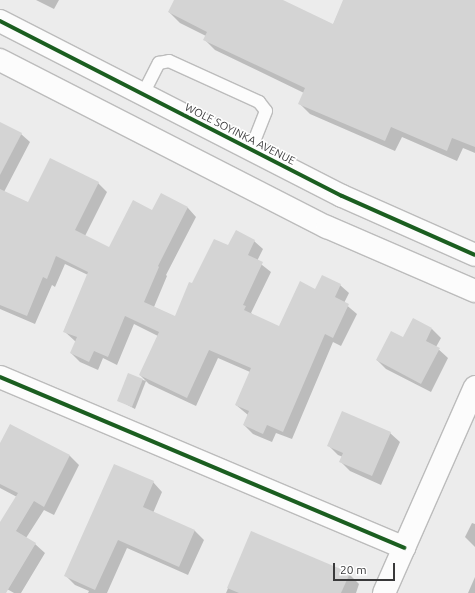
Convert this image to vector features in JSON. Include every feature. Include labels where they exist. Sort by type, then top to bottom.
[{"type":"street","name":"WOLE SOYINKA AVENUE","points":[[0,21],[342,196],[475,255]]},
{"type":"street","points":[[0,60],[327,227],[475,291]]},
{"type":"street","points":[[0,377],[404,548]]},
{"type":"street","points":[[384,593],[475,387]]},
{"type":"lane","points":[[143,94],[159,63],[169,61],[260,102],[266,111],[251,150]]},
{"type":"building","points":[[174,0],[283,0],[333,24],[343,0],[475,0],[475,147],[452,138],[447,151],[391,127],[385,141],[298,104],[305,88],[203,40],[207,32],[168,12]]},
{"type":"building","points":[[0,122],[22,133],[0,175]]},
{"type":"building","points":[[50,158],[99,182],[75,230],[109,247],[133,200],[152,210],[161,193],[188,207],[158,266],[159,267],[144,302],[175,316],[189,282],[192,283],[214,239],[228,245],[236,230],[255,240],[248,255],[263,262],[243,305],[246,306],[244,310],[279,326],[300,281],[315,289],[322,275],[341,284],[335,297],[349,304],[333,338],[325,334],[283,432],[267,425],[263,434],[243,425],[249,411],[235,405],[251,368],[209,350],[187,398],[139,375],[159,332],[125,316],[108,357],[94,351],[89,362],[70,353],[77,337],[63,332],[88,272],[56,256],[47,279],[43,277],[27,316],[0,305],[0,189],[28,202]]},
{"type":"building","points":[[413,318],[432,328],[426,341],[440,348],[421,384],[376,360],[391,331],[403,337]]},
{"type":"building","points":[[128,373],[143,379],[132,407],[117,401]]},
{"type":"building","points":[[342,411],[391,432],[372,476],[339,462],[343,453],[327,446]]},
{"type":"building","points":[[10,424],[70,455],[44,507],[34,501],[16,531],[36,543],[6,593],[0,593],[0,522],[18,493],[0,484],[0,443]]},
{"type":"building","points":[[114,464],[154,481],[143,507],[195,530],[179,567],[118,540],[95,590],[64,576]]},
{"type":"building","points":[[251,531],[350,573],[341,593],[239,593],[227,588]]},
{"type":"cycle path","points":[[0,21],[342,196],[475,255]]},
{"type":"cycle path","points":[[0,377],[404,548]]}]
